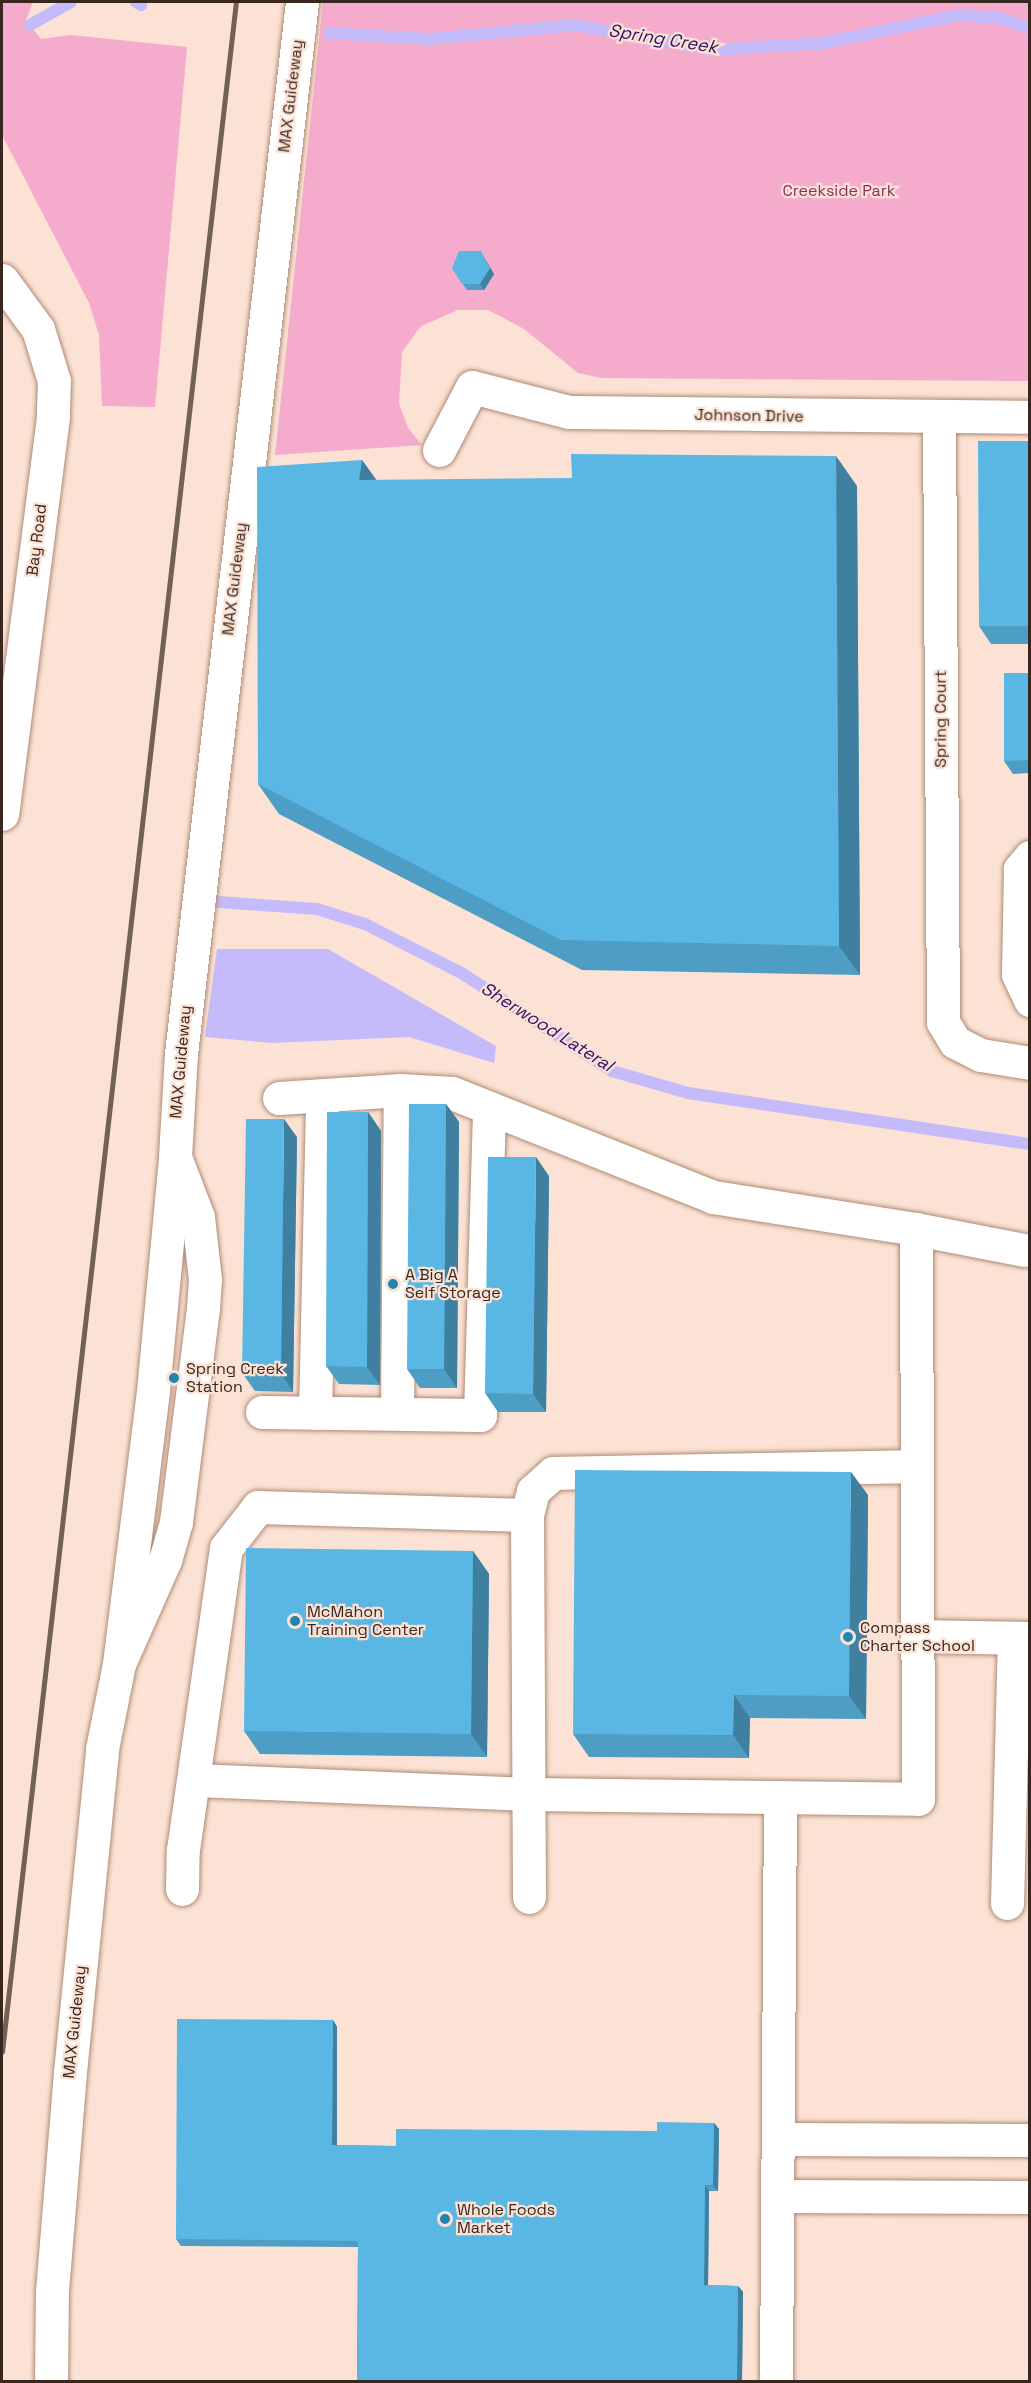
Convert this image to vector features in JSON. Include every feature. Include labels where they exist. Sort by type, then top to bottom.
[{"type":"street","name":"MAX Guideway","points":[[51,2382],[52,2291],[71,2060],[102,1749],[119,1664],[157,1356],[175,1157],[181,1054],[302,2]]},
{"type":"street","name":"Bay Road","points":[[2,280],[38,328],[54,381],[50,434],[2,814]]},
{"type":"street","name":"Johnson Drive","points":[[439,450],[472,387],[569,412],[1029,417]]},
{"type":"street","name":"Spring Court","points":[[939,417],[943,1022],[955,1042],[981,1055],[1029,1063]]},
{"type":"street","points":[[1029,857],[1020,869],[1018,974],[1029,1000]]},
{"type":"street","points":[[397,1413],[400,1090]]},
{"type":"street","points":[[279,1098],[400,1090],[452,1093],[713,1197],[916,1229],[1024,1250]]},
{"type":"street","points":[[315,1413],[322,1095]]},
{"type":"street","points":[[262,1412],[480,1415],[489,1108]]},
{"type":"street","points":[[196,1780],[529,1794],[918,1799],[916,1229]]},
{"type":"street","points":[[529,1898],[527,1515],[533,1491],[553,1473],[917,1466]]},
{"type":"street","points":[[182,1889],[183,1850],[196,1780],[226,1548],[258,1507],[527,1515]]},
{"type":"street","points":[[919,1636],[1022,1638],[1007,1903]]},
{"type":"street","points":[[776,2382],[780,1797]]},
{"type":"street","points":[[778,2139],[1029,2140]]},
{"type":"street","points":[[777,2196],[1029,2197]]},
{"type":"green space","points":[[2,2],[33,2],[26,20],[41,39],[71,35],[187,47],[155,407],[102,406],[99,335],[89,303],[2,135]]},
{"type":"green space","name":"Creekside Park","points":[[323,2],[1029,2],[1029,381],[601,378],[578,373],[524,329],[488,310],[458,310],[421,326],[402,352],[399,403],[408,428],[422,445],[275,455]]},
{"type":"shaded area","points":[[217,949],[328,949],[496,1046],[494,1063],[409,1037],[272,1043],[205,1037]]},
{"type":"building","points":[[459,251],[480,251],[490,268],[480,284],[462,284],[452,268]]},
{"type":"building","points":[[978,441],[1029,441],[1029,626],[979,626]]},
{"type":"building","points":[[571,454],[836,456],[839,946],[561,940],[258,784],[257,467],[362,460],[359,480],[572,478]]},
{"type":"building","points":[[1004,673],[1029,673],[1029,760],[1004,761]]},
{"type":"building","points":[[409,1104],[446,1104],[444,1369],[407,1369]]},
{"type":"building","points":[[327,1112],[368,1112],[367,1367],[326,1366]]},
{"type":"building","points":[[246,1119],[284,1119],[281,1373],[242,1373]]},
{"type":"building","points":[[488,1157],[536,1157],[533,1394],[485,1393]]},
{"type":"building","points":[[575,1470],[851,1472],[849,1696],[734,1695],[733,1735],[573,1734]]},
{"type":"building","points":[[246,1548],[473,1551],[471,1734],[244,1731]]},
{"type":"building","name":"Whole Foods Market","points":[[177,2019],[333,2020],[332,2145],[396,2146],[396,2129],[657,2131],[657,2122],[714,2123],[713,2185],[705,2185],[704,2285],[738,2286],[737,2382],[357,2382],[358,2241],[176,2239]]},
{"type":"waterway","points":[[30,25],[71,2]]},
{"type":"waterway","name":"Spring Creek","points":[[136,2],[141,5]]},
{"type":"waterway","name":"Spring Creek","points":[[329,33],[429,39],[575,25],[714,50],[823,43],[959,15],[999,18],[1030,28]]},
{"type":"waterway","name":"Sherwood Lateral","points":[[219,902],[317,909],[365,924],[463,974],[612,1071],[688,1093],[1030,1144]]},
{"type":"railway","points":[[2,2052],[236,2]]},
{"type":"place","name":"A Big A Self Storage","points":[[393,1284]]},
{"type":"place","name":"Spring Creek Station","points":[[174,1378]]},
{"type":"place","name":"McMahon Training Center","points":[[295,1621]]},
{"type":"place","name":"Compass Charter School","points":[[848,1637]]},
{"type":"place","name":"Whole Foods Market","points":[[445,2219]]}]
